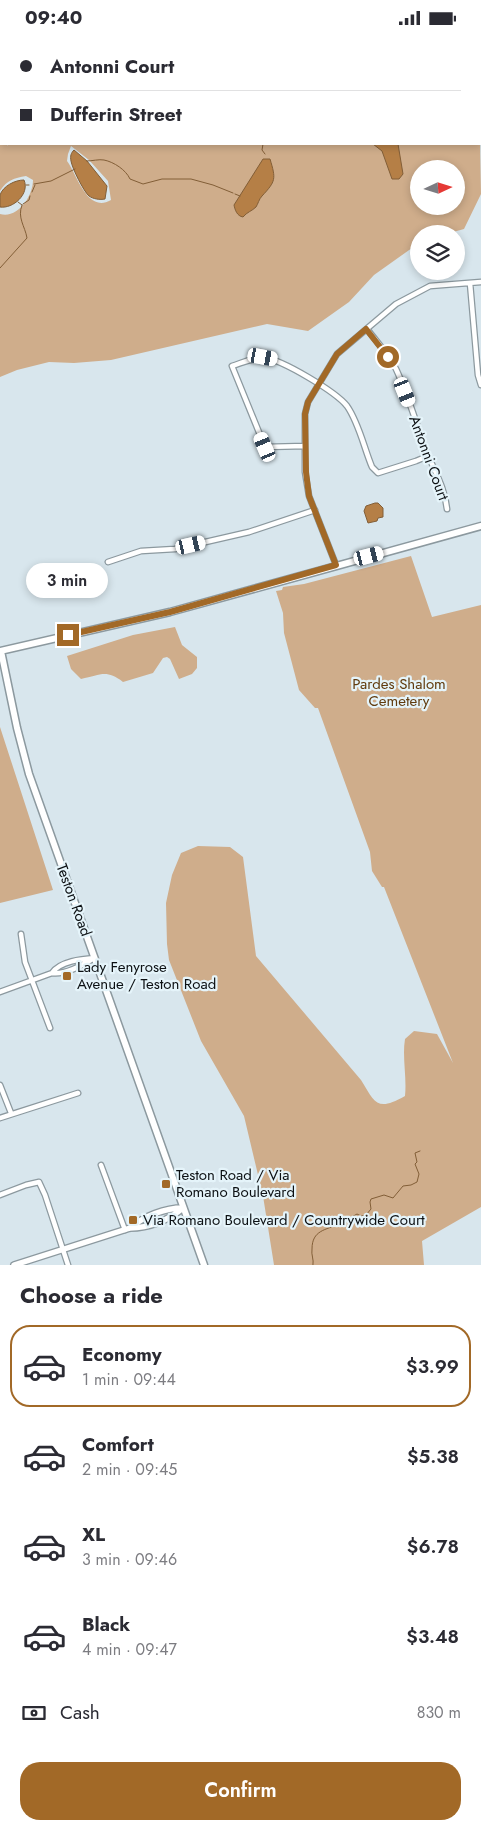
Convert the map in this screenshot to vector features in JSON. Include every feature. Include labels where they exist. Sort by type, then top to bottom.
[{"type":"main road","points":[[0,651],[170,612],[481,526]]},
{"type":"main road","name":"Teston Road","points":[[0,651],[17,728],[30,774],[204,1265]]},
{"type":"street","points":[[336,565],[309,496],[304,446],[305,414],[308,402],[337,354],[390,308],[423,289],[481,282]]},
{"type":"street","points":[[470,283],[478,375],[481,385]]},
{"type":"street","name":"Antonni Court","points":[[366,329],[395,368],[428,456],[441,481],[446,496],[447,509]]},
{"type":"street","points":[[304,446],[265,447],[232,367],[263,357],[276,360],[335,393],[346,405],[372,467],[378,473],[428,456]]},
{"type":"street","points":[[108,562],[141,551],[175,549],[249,532],[315,510]]},
{"type":"street","name":"Teston Road","points":[[0,644],[0,651]]},
{"type":"street","points":[[21,933],[23,956],[50,1028]]},
{"type":"street","points":[[0,992],[52,973],[58,974],[84,965],[95,958]]},
{"type":"street","points":[[0,1085],[11,1113]]},
{"type":"street","points":[[0,1118],[78,1093]]},
{"type":"street","points":[[101,1165],[127,1229]]},
{"type":"street","points":[[0,1195],[39,1182],[68,1265]]},
{"type":"street","points":[[14,1265],[127,1229],[139,1228],[173,1217],[183,1208]]},
{"type":"green space","points":[[0,145],[480,145],[481,194],[465,227],[465,225],[410,225],[410,249],[374,275],[349,302],[308,331],[267,324],[111,360],[74,363],[49,362],[17,370],[0,377],[0,214],[7,215],[13,213],[23,205],[30,193],[33,180],[26,176],[8,182],[0,191]],"holes":[[[71,146],[89,160],[108,181],[111,200],[103,203],[95,202],[84,191],[67,161]]]},
{"type":"green space","name":"Pardes Shalom Cemetery","points":[[411,556],[432,617],[481,605],[481,1207],[422,1241],[424,1265],[274,1265],[263,1196],[244,1116],[201,1041],[169,960],[166,903],[172,875],[181,853],[198,846],[230,847],[243,857],[256,956],[361,1080],[378,1103],[396,1101],[405,1096],[405,1039],[414,1031],[437,1034],[453,1063],[384,887],[382,887],[372,871],[370,852],[318,708],[315,708],[299,690],[284,633],[283,613],[276,591],[282,590],[283,587],[304,584]]},
{"type":"green space","points":[[175,627],[182,645],[197,657],[197,668],[192,674],[179,679],[170,659],[167,657],[163,658],[153,673],[123,682],[108,674],[81,679],[71,669],[67,656],[133,635]]},
{"type":"green space","points":[[0,727],[53,890],[0,903]]},
{"type":"shaded area","points":[[374,145],[398,145],[403,174],[399,179],[392,179],[382,151]]},
{"type":"shaded area","points":[[74,150],[87,161],[107,186],[105,199],[92,198],[84,190],[72,164],[71,153]]},
{"type":"shaded area","points":[[263,159],[270,159],[274,179],[256,207],[243,217],[237,213],[234,205]]},
{"type":"shaded area","points":[[24,180],[25,190],[19,199],[10,206],[0,207],[0,195],[4,189],[13,182]]},
{"type":"shaded area","points":[[378,503],[383,508],[383,517],[368,523],[364,511],[366,506]]},
{"type":"waterway","points":[[263,145],[262,150],[265,154]]},
{"type":"waterway","points":[[87,161],[108,161],[123,170],[130,179],[143,184],[162,179],[191,179],[233,193]]},
{"type":"waterway","points":[[34,184],[51,181],[75,169]]},
{"type":"waterway","points":[[32,192],[35,185]]},
{"type":"waterway","points":[[235,194],[240,196]]},
{"type":"waterway","points":[[23,204],[29,200],[30,196]]},
{"type":"waterway","points":[[18,202],[22,205]]},
{"type":"waterway","points":[[0,268],[27,238],[20,214],[22,205]]},
{"type":"waterway","points":[[313,1265],[313,1243],[317,1234],[357,1214],[361,1216],[366,1215],[371,1209],[371,1199],[384,1195],[393,1198],[403,1186],[417,1182],[419,1174],[415,1164],[417,1162],[415,1153],[420,1151]]},
{"type":"place","name":"Lady Fenyrose Avenue / Teston Road","points":[[67,976]]},
{"type":"place","name":"Teston Road / Via Romano Boulevard","points":[[166,1184]]},
{"type":"place","name":"Via Romano Boulevard / Countrywide Court","points":[[133,1220]]},
{"type":"route","points":[[68,635],[170,612],[336,565],[309,496],[304,446],[305,414],[308,402],[337,354],[366,329],[388,357]]}]
